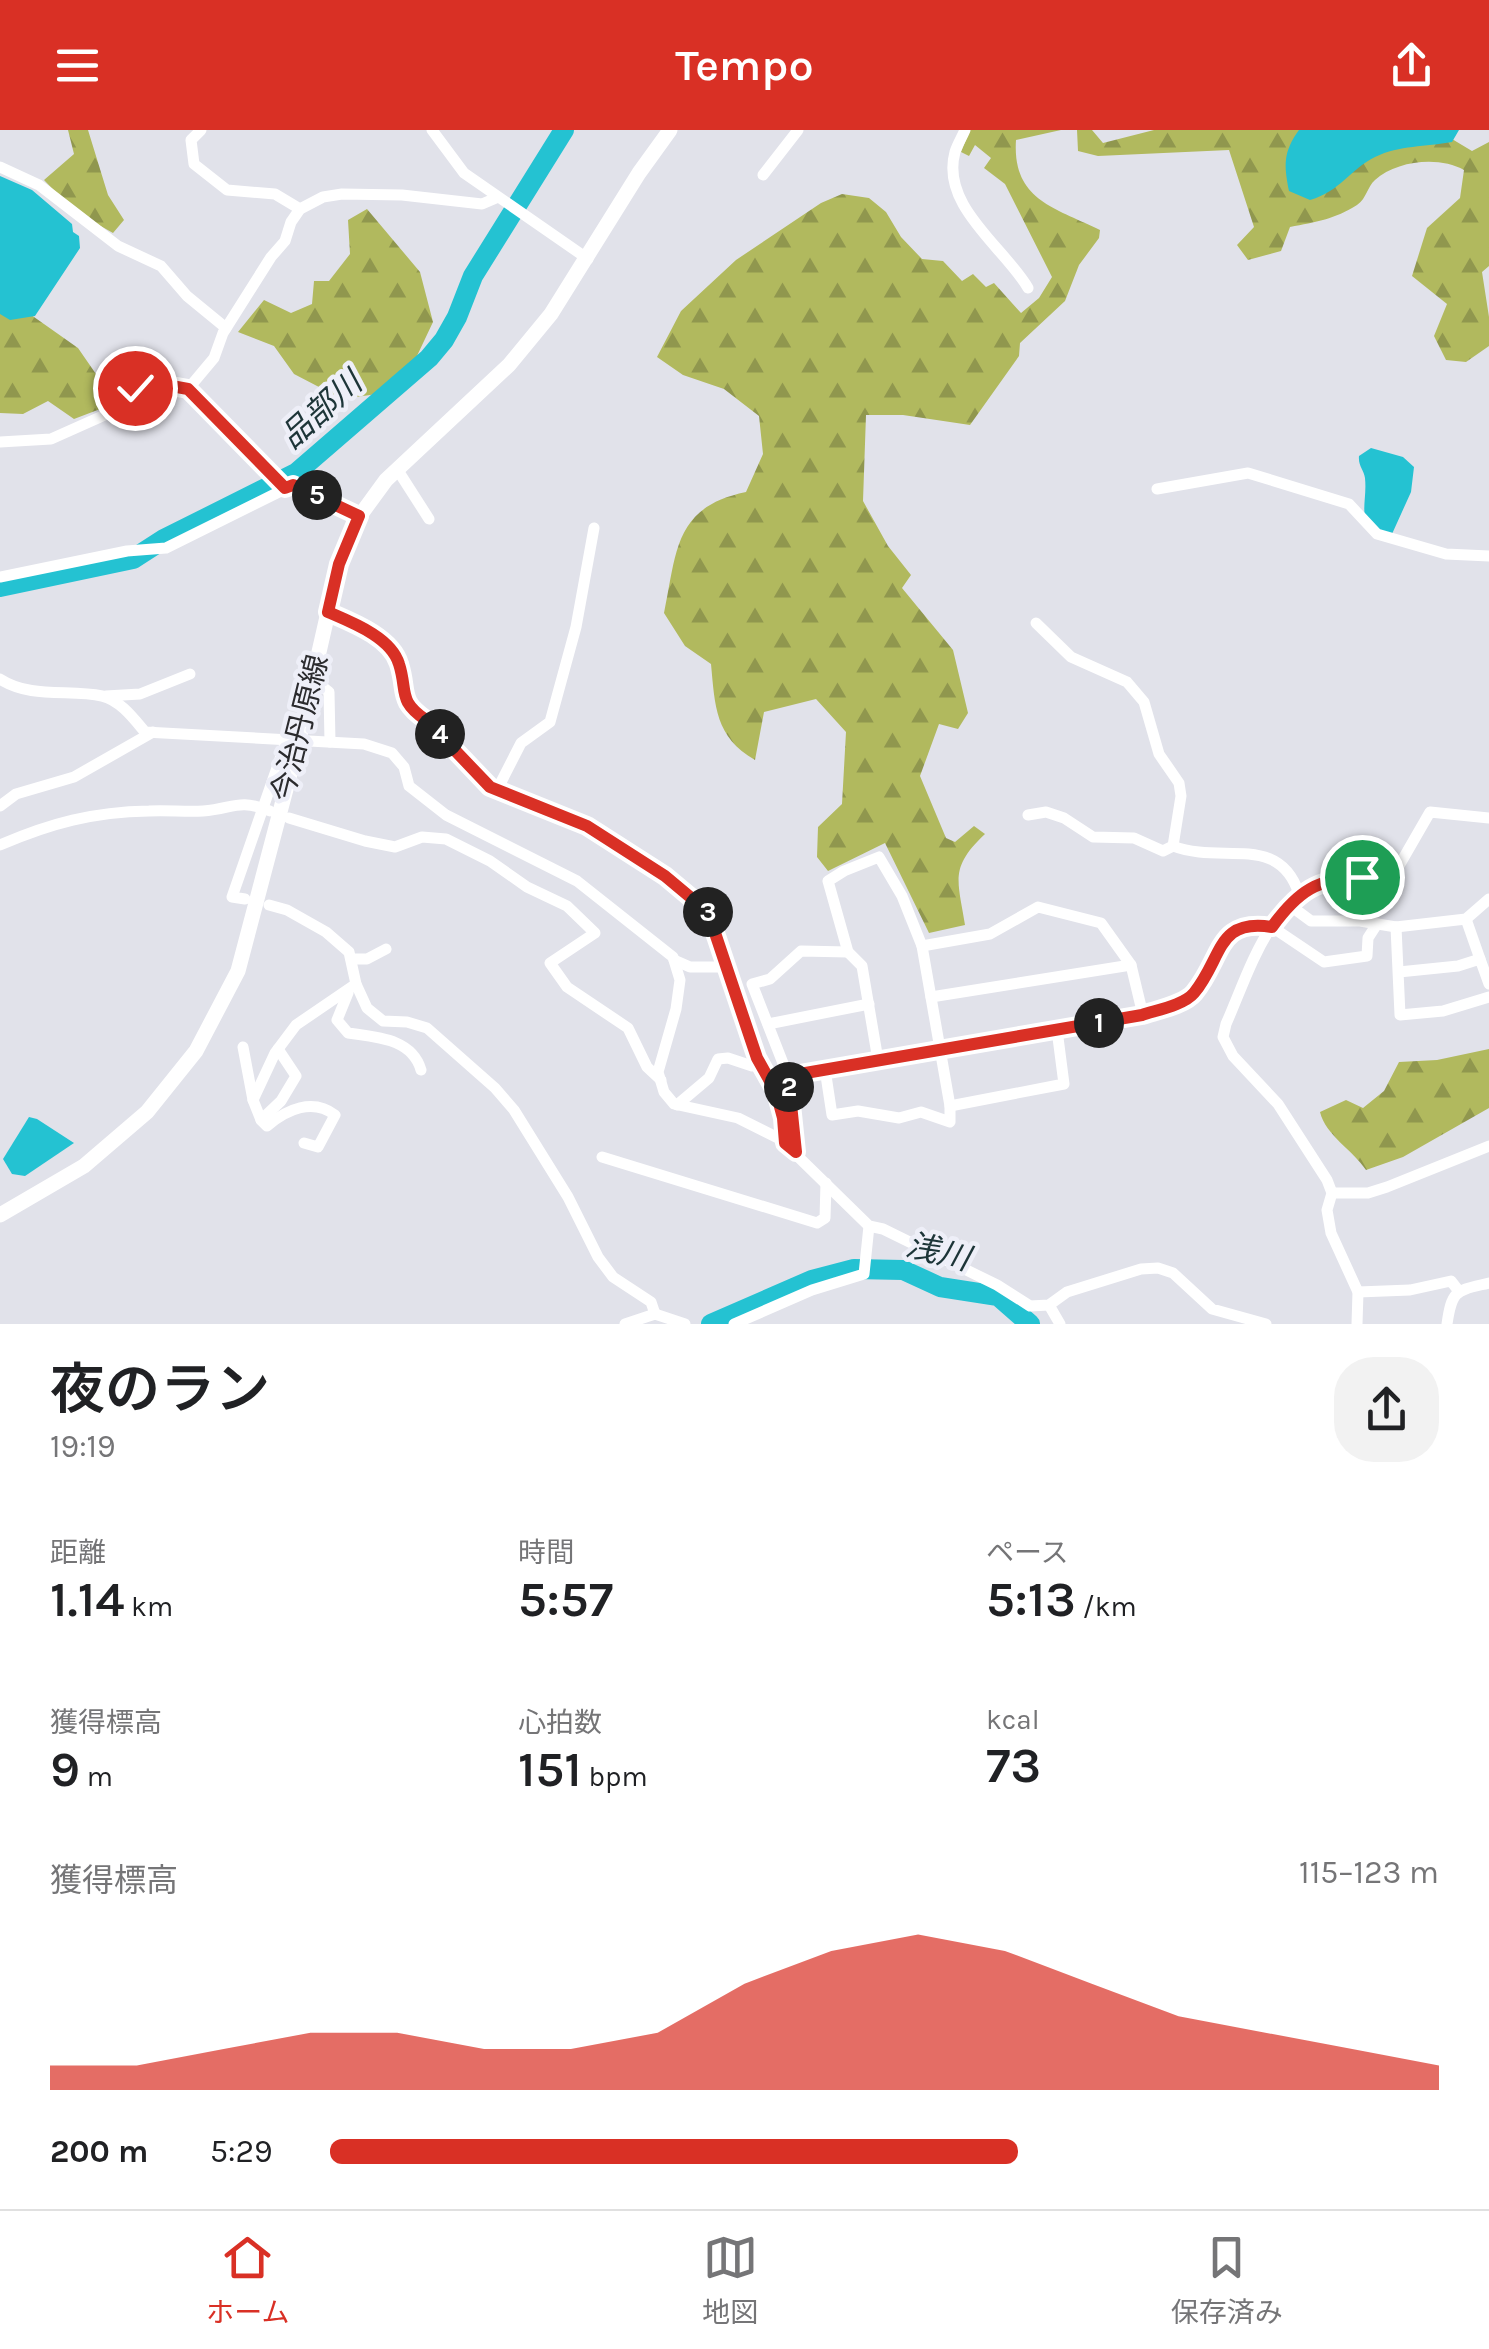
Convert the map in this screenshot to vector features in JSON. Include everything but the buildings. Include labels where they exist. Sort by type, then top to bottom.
[{"type":"main road","name":"今治丹原線","points":[[0,1215],[84,1166],[146,1112],[196,1051],[238,971],[339,564],[359,516],[397,469],[509,365],[551,314],[670,130]]},
{"type":"street","points":[[201,130],[190,140],[190,155],[208,176],[227,190],[275,194],[300,209]]},
{"type":"street","points":[[432,130],[464,174],[588,259]]},
{"type":"street","points":[[763,175],[798,130]]},
{"type":"street","points":[[965,130],[955,152],[956,186],[980,232],[1015,265],[1028,288]]},
{"type":"street","points":[[0,167],[39,185],[118,246],[161,266],[188,296],[226,328]]},
{"type":"street","points":[[188,389],[214,358],[226,328],[285,241],[290,222],[300,209],[322,196],[342,194],[402,195],[482,204],[496,198]]},
{"type":"street","points":[[0,442],[51,438],[107,414],[144,381],[188,389],[285,488]]},
{"type":"street","points":[[397,469],[429,520]]},
{"type":"street","points":[[1157,489],[1248,472],[1349,504],[1377,534],[1446,554],[1489,556]]},
{"type":"street","points":[[0,578],[126,550],[166,548],[293,485],[359,516]]},
{"type":"street","points":[[497,790],[521,743],[550,722],[576,627],[594,528]]},
{"type":"street","points":[[328,612],[357,625],[390,648],[399,663],[402,696],[414,712],[497,790],[587,826],[665,876],[708,912],[758,1061],[776,1092],[785,1143]]},
{"type":"street","points":[[1036,622],[1071,657],[1127,682],[1144,702],[1159,754],[1181,796],[1173,846]]},
{"type":"street","points":[[0,679],[34,691],[106,696],[140,694],[190,674]]},
{"type":"street","points":[[313,679],[328,692],[330,742]]},
{"type":"street","points":[[106,696],[128,712],[145,732],[364,744],[392,753],[404,767],[409,786],[441,812],[577,881],[674,960],[690,967],[726,967]]},
{"type":"street","points":[[0,806],[16,794],[74,777],[153,732]]},
{"type":"street","points":[[245,899],[232,897],[293,740]]},
{"type":"street","points":[[0,845],[55,822],[84,816],[146,810],[206,811],[243,802],[266,809]]},
{"type":"street","points":[[441,812],[456,834],[490,861],[527,887],[567,906],[595,934],[550,964],[567,987],[628,1028],[647,1067],[660,1080]]},
{"type":"street","points":[[1028,816],[1046,812],[1064,818],[1094,838],[1134,838],[1163,851],[1173,846],[1202,854],[1268,857],[1286,866],[1299,894]]},
{"type":"street","points":[[1357,1324],[1358,1292],[1331,1232],[1327,1210],[1332,1193],[1278,1104],[1233,1056],[1223,1037],[1272,927],[1299,894],[1335,878],[1388,877],[1401,863],[1430,812],[1489,818]]},
{"type":"street","points":[[288,818],[395,847],[422,837],[446,839],[490,861]]},
{"type":"street","points":[[825,1070],[832,1116],[858,1111],[899,1118],[921,1112],[950,1122],[922,946],[902,896],[878,857],[844,870],[828,882],[848,952],[862,966],[878,1060]]},
{"type":"street","points":[[1288,904],[1310,921],[1396,927],[1466,919],[1489,899]]},
{"type":"street","points":[[269,906],[286,910],[326,932],[349,952],[353,986],[337,1020],[348,1033],[404,1045],[420,1062],[421,1070]]},
{"type":"street","points":[[922,946],[990,934],[1038,907],[1102,923],[1131,965],[1142,1015]]},
{"type":"street","points":[[1466,919],[1489,984]]},
{"type":"street","points":[[788,1076],[1142,1015],[1192,997],[1234,929],[1250,923],[1272,927],[1324,962],[1367,956],[1368,938],[1377,924]]},
{"type":"street","points":[[1396,927],[1400,1015],[1443,1011],[1489,997]]},
{"type":"street","points":[[351,959],[367,958],[386,949]]},
{"type":"street","points":[[796,1152],[788,1076],[752,984],[770,979],[801,952],[848,952]]},
{"type":"street","points":[[1399,972],[1458,966],[1480,959]]},
{"type":"street","points":[[674,960],[680,980],[658,1072],[664,1092],[677,1104],[738,1118],[785,1143],[868,1226],[883,1229],[997,1285],[1030,1306],[1049,1305],[1068,1292],[1141,1268],[1158,1268],[1173,1272],[1212,1308],[1266,1324]]},
{"type":"street","points":[[932,998],[1131,965]]},
{"type":"street","points":[[253,1100],[278,1049],[296,1025],[353,986]]},
{"type":"street","points":[[353,986],[383,1021],[427,1028],[495,1088],[514,1110],[568,1198],[598,1256],[613,1277],[651,1302],[655,1314]]},
{"type":"street","points":[[768,1024],[868,1004]]},
{"type":"street","points":[[950,1106],[1064,1084],[1058,1030]]},
{"type":"street","points":[[243,1046],[253,1100],[267,1126],[280,1115],[307,1106],[324,1106],[336,1115],[318,1147],[304,1143]]},
{"type":"street","points":[[261,1120],[282,1101],[296,1076],[278,1049]]},
{"type":"street","points":[[677,1104],[710,1078],[718,1059],[752,1066],[758,1061]]},
{"type":"street","points":[[1332,1193],[1368,1193],[1489,1146]]},
{"type":"street","points":[[602,1156],[817,1222],[825,1218],[826,1182]]},
{"type":"street","points":[[734,1324],[812,1290],[864,1274],[868,1226]]},
{"type":"street","points":[[1358,1292],[1410,1290],[1451,1281],[1458,1290]]},
{"type":"street","points":[[1447,1324],[1452,1295],[1489,1283]]},
{"type":"street","points":[[1049,1305],[1060,1324]]},
{"type":"street","points":[[625,1324],[655,1314],[685,1324]]},
{"type":"green space","points":[[68,130],[88,130],[108,195],[124,220],[113,233],[74,211],[44,180],[74,154]]},
{"type":"green space","points":[[970,130],[1061,130],[1016,140],[1021,176],[1029,189],[1053,208],[1100,230],[1099,238],[1079,265],[1065,301],[1020,343],[1019,356],[970,425],[903,415],[866,415],[863,501],[888,546],[911,575],[902,588],[953,650],[968,713],[958,729],[939,724],[920,776],[946,838],[955,842],[974,826],[985,834],[966,856],[959,875],[965,925],[929,933],[885,843],[828,871],[817,857],[818,827],[842,804],[846,732],[816,699],[764,712],[755,760],[725,731],[716,707],[711,664],[685,646],[664,613],[683,535],[705,509],[746,492],[763,454],[759,416],[724,389],[683,375],[657,357],[681,311],[736,260],[821,203],[842,194],[869,198],[886,212],[901,237],[922,259],[943,261],[962,281],[973,274],[986,287],[994,283],[1021,313],[1039,298],[1052,277],[1005,184],[984,168],[991,158],[975,145],[969,156],[961,152]]},
{"type":"green space","points":[[1077,130],[1092,130],[1103,143],[1154,130],[1437,130],[1472,151],[1489,142],[1489,266],[1482,272],[1489,346],[1466,362],[1446,360],[1434,336],[1447,304],[1412,276],[1427,228],[1460,198],[1464,170],[1431,162],[1395,168],[1375,180],[1357,205],[1333,217],[1290,227],[1281,251],[1248,260],[1237,245],[1254,227],[1229,150],[1098,156],[1078,151]]},
{"type":"green space","points":[[367,209],[420,272],[433,322],[416,358],[377,394],[342,399],[294,374],[274,346],[238,332],[264,300],[291,313],[312,304],[314,281],[329,281],[350,254],[348,220]]},
{"type":"green space","points":[[0,293],[78,348],[116,403],[74,419],[48,401],[23,414],[0,413]]},
{"type":"green space","points":[[1489,1049],[1489,1108],[1403,1157],[1366,1170],[1323,1121],[1320,1112],[1346,1100],[1363,1108],[1384,1091],[1399,1062],[1437,1060]]},
{"type":"water","points":[[1299,130],[1459,130],[1452,142],[1403,148],[1375,157],[1330,191],[1310,200],[1289,191],[1287,182],[1287,152]]},
{"type":"water","points":[[0,176],[32,190],[72,224],[80,248],[35,316],[10,320],[0,314]]},
{"type":"water","points":[[1371,448],[1403,457],[1414,467],[1411,492],[1392,534],[1371,526],[1365,514],[1365,478],[1359,456]]},
{"type":"water","points":[[29,1117],[74,1143],[25,1176],[12,1174],[3,1159]]},
{"type":"waterway","name":"品部川","points":[[0,587],[133,559],[164,539],[296,473],[429,358],[444,340],[473,276],[564,130]]},
{"type":"waterway","name":"浅川","points":[[711,1324],[812,1280],[854,1269],[903,1270],[940,1287],[998,1296],[1030,1324]]},
{"type":"route","points":[[135,388],[144,381],[188,389],[285,488],[293,485],[359,516],[339,564],[328,612],[357,625],[390,648],[399,663],[402,696],[414,712],[490,787],[587,826],[624,846],[708,912],[757,1058],[776,1092],[785,1143],[796,1152],[788,1076],[1142,1015],[1192,997],[1234,929],[1250,923],[1272,927],[1299,894],[1335,878],[1362,877]]}]
